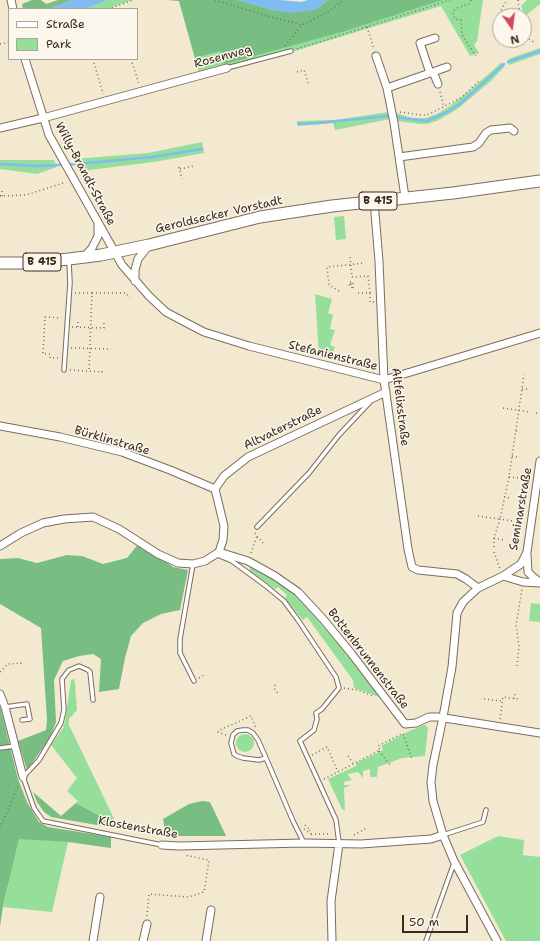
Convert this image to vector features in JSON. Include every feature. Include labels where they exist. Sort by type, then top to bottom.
[{"type":"main road","name":"Geroldsecker Vorstadt","points":[[0,263],[69,260],[149,245],[260,217],[405,197],[453,193],[540,181]]},
{"type":"street","points":[[435,38],[420,43],[438,84]]},
{"type":"street","points":[[376,56],[387,88],[392,110],[405,197]]},
{"type":"street","name":"Willy-Brandt-Straße","points":[[25,60],[49,135],[73,180],[115,252]]},
{"type":"street","points":[[387,88],[447,67]]},
{"type":"street","name":"Rosenweg","points":[[0,128],[43,118],[227,68]]},
{"type":"street","points":[[399,157],[473,147],[479,143],[486,132],[491,130],[510,128],[514,131]]},
{"type":"street","name":"Altfelixstraße","points":[[374,201],[379,261],[384,380],[408,549],[412,567],[418,570],[457,574],[478,588]]},
{"type":"street","points":[[84,257],[92,248],[98,236],[98,224]]},
{"type":"street","points":[[135,281],[135,270],[138,259],[149,245]]},
{"type":"street","name":"Stefanienstraße","points":[[115,252],[122,265],[135,281],[166,312],[204,332],[249,346],[384,380],[540,333]]},
{"type":"street","name":"Altvaterstraße","points":[[214,489],[224,476],[248,457],[386,392]]},
{"type":"street","name":"Bürklinstraße","points":[[0,426],[122,452],[170,470],[214,489]]},
{"type":"street","name":"Seminarstraße","points":[[444,717],[452,667],[457,614],[463,602],[478,588],[503,576],[520,564],[527,552],[540,461]]},
{"type":"street","points":[[0,546],[43,522],[64,519],[93,518],[119,529],[165,557],[178,563],[193,564],[205,561],[218,553],[223,540],[224,526],[214,489]]},
{"type":"street","points":[[527,552],[528,572],[540,583]]},
{"type":"street","name":"Bottenbrunnenstraße","points":[[218,553],[248,561],[275,576],[304,598],[351,653],[405,724],[429,717],[444,717],[540,733]]},
{"type":"street","points":[[503,576],[523,582],[540,583]]},
{"type":"street","points":[[0,694],[23,777]]},
{"type":"street","points":[[444,717],[435,753],[431,782],[433,801],[443,835],[454,861],[497,941]]},
{"type":"street","name":"Klostenstraße","points":[[165,846],[304,843],[361,844],[431,839],[443,835]]},
{"type":"street","points":[[332,941],[331,901],[339,844]]},
{"type":"street","points":[[93,941],[100,897]]},
{"type":"street","points":[[206,941],[211,910]]},
{"type":"street","points":[[143,941],[146,924]]},
{"type":"lane","name":"Rosenweg","points":[[227,68],[291,50]]},
{"type":"lane","points":[[64,370],[69,292],[69,260]]},
{"type":"lane","points":[[257,527],[309,472],[339,435],[375,396]]},
{"type":"lane","points":[[218,553],[266,586],[284,601],[336,677],[338,688],[322,709],[316,713],[317,719],[314,730],[300,740],[336,820],[339,844]]},
{"type":"lane","points":[[193,564],[180,639],[180,652],[194,681]]},
{"type":"lane","points":[[23,777],[39,760],[61,724],[64,710],[62,679],[69,670],[79,666],[90,672],[93,700]]},
{"type":"lane","points":[[5,708],[27,704],[30,719],[22,720]]},
{"type":"lane","points":[[266,758],[259,760],[243,758],[234,754],[231,743],[232,738],[237,731],[248,730],[253,733],[266,758],[304,843]]},
{"type":"lane","points":[[0,748],[15,746]]},
{"type":"lane","name":"Klostenstraße","points":[[23,777],[34,808],[43,821],[165,846]]},
{"type":"lane","points":[[443,835],[483,822],[486,810]]},
{"type":"lane","points":[[426,941],[454,861]]},
{"type":"path","points":[[111,8],[134,0]]},
{"type":"path","points":[[215,0],[302,25]]},
{"type":"path","points":[[279,54],[302,25],[326,13],[344,0]]},
{"type":"path","points":[[291,50],[450,0]]},
{"type":"path","points":[[471,0],[469,4],[453,10],[453,13],[455,18],[461,20],[462,35],[476,56]]},
{"type":"path","points":[[367,27],[376,56]]},
{"type":"path","points":[[93,60],[105,101]]},
{"type":"path","points":[[131,60],[141,91]]},
{"type":"path","points":[[297,72],[304,70],[308,83]]},
{"type":"path","points":[[392,110],[403,113],[421,115],[427,114],[444,107],[463,96],[479,81]]},
{"type":"path","points":[[438,84],[444,107]]},
{"type":"path","points":[[182,179],[179,168],[194,166]]},
{"type":"path","points":[[2,191],[1,196],[26,195],[73,180]]},
{"type":"path","points":[[350,257],[352,278],[368,276],[370,302],[372,302]]},
{"type":"path","points":[[339,291],[329,285],[327,267],[365,263]]},
{"type":"path","points":[[69,292],[126,293],[130,298]]},
{"type":"path","points":[[89,371],[92,293]]},
{"type":"path","points":[[358,293],[370,293]]},
{"type":"path","points":[[65,358],[50,358],[50,354],[43,354],[45,342],[45,318],[67,318]]},
{"type":"path","points":[[78,321],[78,327]]},
{"type":"path","points":[[67,327],[104,328],[104,322]]},
{"type":"path","points":[[65,348],[111,349]]},
{"type":"path","points":[[64,370],[102,372],[102,370]]},
{"type":"path","points":[[494,547],[494,538],[500,519],[509,477],[524,375]]},
{"type":"path","points":[[522,389],[527,389]]},
{"type":"path","points":[[503,408],[530,412]]},
{"type":"path","points":[[536,413],[540,414]]},
{"type":"path","points":[[516,431],[520,432]]},
{"type":"path","points":[[512,456],[517,457]]},
{"type":"path","points":[[509,477],[520,478]]},
{"type":"path","points":[[504,497],[511,498]]},
{"type":"path","points":[[478,516],[513,521]]},
{"type":"path","points":[[257,527],[255,532],[265,544]]},
{"type":"path","points":[[248,561],[257,536]]},
{"type":"path","points":[[494,538],[504,540]]},
{"type":"path","points":[[494,552],[503,576]]},
{"type":"path","points":[[517,666],[519,646],[516,625],[522,588]]},
{"type":"path","points":[[0,672],[8,664],[21,663],[21,666]]},
{"type":"path","points":[[276,685],[274,688],[279,695]]},
{"type":"path","points":[[338,688],[357,690],[377,698]]},
{"type":"path","points":[[514,699],[515,693]]},
{"type":"path","points":[[499,722],[503,697],[519,699]]},
{"type":"path","points":[[484,699],[502,701]]},
{"type":"path","points":[[405,724],[403,733],[412,759]]},
{"type":"path","points":[[218,732],[232,738]]},
{"type":"path","points":[[390,765],[379,751],[378,746],[403,733]]},
{"type":"path","points":[[310,756],[327,747],[338,772]]},
{"type":"path","points":[[319,782],[353,765],[353,763],[379,751]]},
{"type":"path","points":[[348,756],[353,763]]},
{"type":"path","points":[[0,828],[23,777]]},
{"type":"path","points":[[305,825],[310,829]]},
{"type":"path","points":[[354,835],[368,827]]},
{"type":"path","points":[[311,834],[328,834]]},
{"type":"path","points":[[146,924],[149,894],[188,897],[204,892],[209,860],[170,852],[165,846]]},
{"type":"green space","points":[[32,0],[41,0],[46,4],[58,0],[73,0],[52,8],[23,8],[22,4]]},
{"type":"green space","points":[[108,0],[132,0],[110,8],[87,8]]},
{"type":"green space","points":[[168,0],[238,0],[276,11],[315,10],[328,0],[483,0],[477,41],[474,45],[479,53],[470,56],[441,6],[285,54],[200,77],[179,1]]},
{"type":"green space","points":[[168,0],[238,0],[276,11],[315,10],[328,0],[442,0],[342,32],[224,64],[220,51],[195,58],[179,1]]},
{"type":"green space","points":[[527,0],[540,0],[540,4],[532,10],[532,8],[522,8],[521,6]]},
{"type":"green space","points":[[540,48],[540,54],[509,65],[508,59]]},
{"type":"green space","points":[[502,62],[504,67],[491,81],[456,110],[437,121],[427,124],[419,124],[398,121],[396,113],[412,118],[425,118],[437,114],[469,91]]},
{"type":"green space","points":[[389,112],[390,119],[335,130],[333,123],[298,126],[297,121],[335,120]]},
{"type":"green space","points":[[202,142],[204,153],[154,162],[81,171],[74,159],[148,153]]},
{"type":"green space","points":[[0,160],[54,160],[57,167],[37,174],[0,169]]},
{"type":"green space","points":[[344,216],[346,239],[336,240],[334,217]]},
{"type":"green space","points":[[315,294],[332,299],[328,313],[333,315],[330,329],[335,330],[330,345],[335,347],[331,358],[319,355]]},
{"type":"green space","points":[[140,542],[173,567],[188,570],[180,610],[161,614],[143,623],[131,636],[119,689],[99,692],[101,659],[93,654],[79,656],[63,661],[54,680],[56,722],[50,738],[27,770],[18,741],[46,730],[47,720],[41,628],[0,604],[0,559],[18,558],[37,563],[67,555],[82,556],[103,564],[127,558]]},
{"type":"green space","points":[[252,566],[274,579],[298,597],[340,646],[379,697],[354,688],[353,680],[307,617],[303,620],[285,598],[287,595],[278,587],[275,589],[249,570]]},
{"type":"green space","points":[[531,603],[540,604],[540,622],[529,621]]},
{"type":"green space","points":[[74,679],[77,710],[69,719],[69,725],[118,827],[108,827],[100,816],[76,803],[78,801],[67,791],[77,778],[51,745],[63,728],[71,680]]},
{"type":"green space","points":[[0,706],[18,779],[27,802],[39,822],[48,827],[111,837],[111,848],[68,842],[19,839],[3,906],[0,927]]},
{"type":"green space","points":[[424,725],[427,726],[428,729],[425,756],[402,758],[378,767],[377,777],[370,777],[370,769],[363,771],[363,778],[358,772],[347,774],[352,780],[344,782],[344,785],[351,785],[344,788],[345,811],[342,809],[328,779],[356,766],[356,763],[383,750],[381,746]]},
{"type":"green space","points":[[245,734],[251,737],[254,743],[251,749],[245,752],[239,749],[236,743],[239,737]]},
{"type":"green space","points":[[33,792],[61,816],[76,803],[100,816],[108,827],[51,817],[44,812],[37,802]]},
{"type":"green space","points":[[202,801],[210,802],[226,836],[166,836],[163,819],[189,804]]},
{"type":"green space","points":[[498,836],[524,840],[523,855],[540,857],[540,941],[506,941],[460,855]]},
{"type":"green space","points":[[19,838],[68,842],[52,912],[3,907]]},
{"type":"water","points":[[73,0],[108,0],[87,8],[52,8]]},
{"type":"water","points":[[238,0],[280,0],[301,2],[308,0],[328,0],[315,10],[294,13],[276,11]]},
{"type":"waterway","points":[[508,62],[540,51]]},
{"type":"waterway","points":[[298,124],[387,116],[427,121],[449,111],[461,103],[504,64]]},
{"type":"waterway","points":[[0,164],[39,166],[76,164],[153,157],[202,149]]}]
